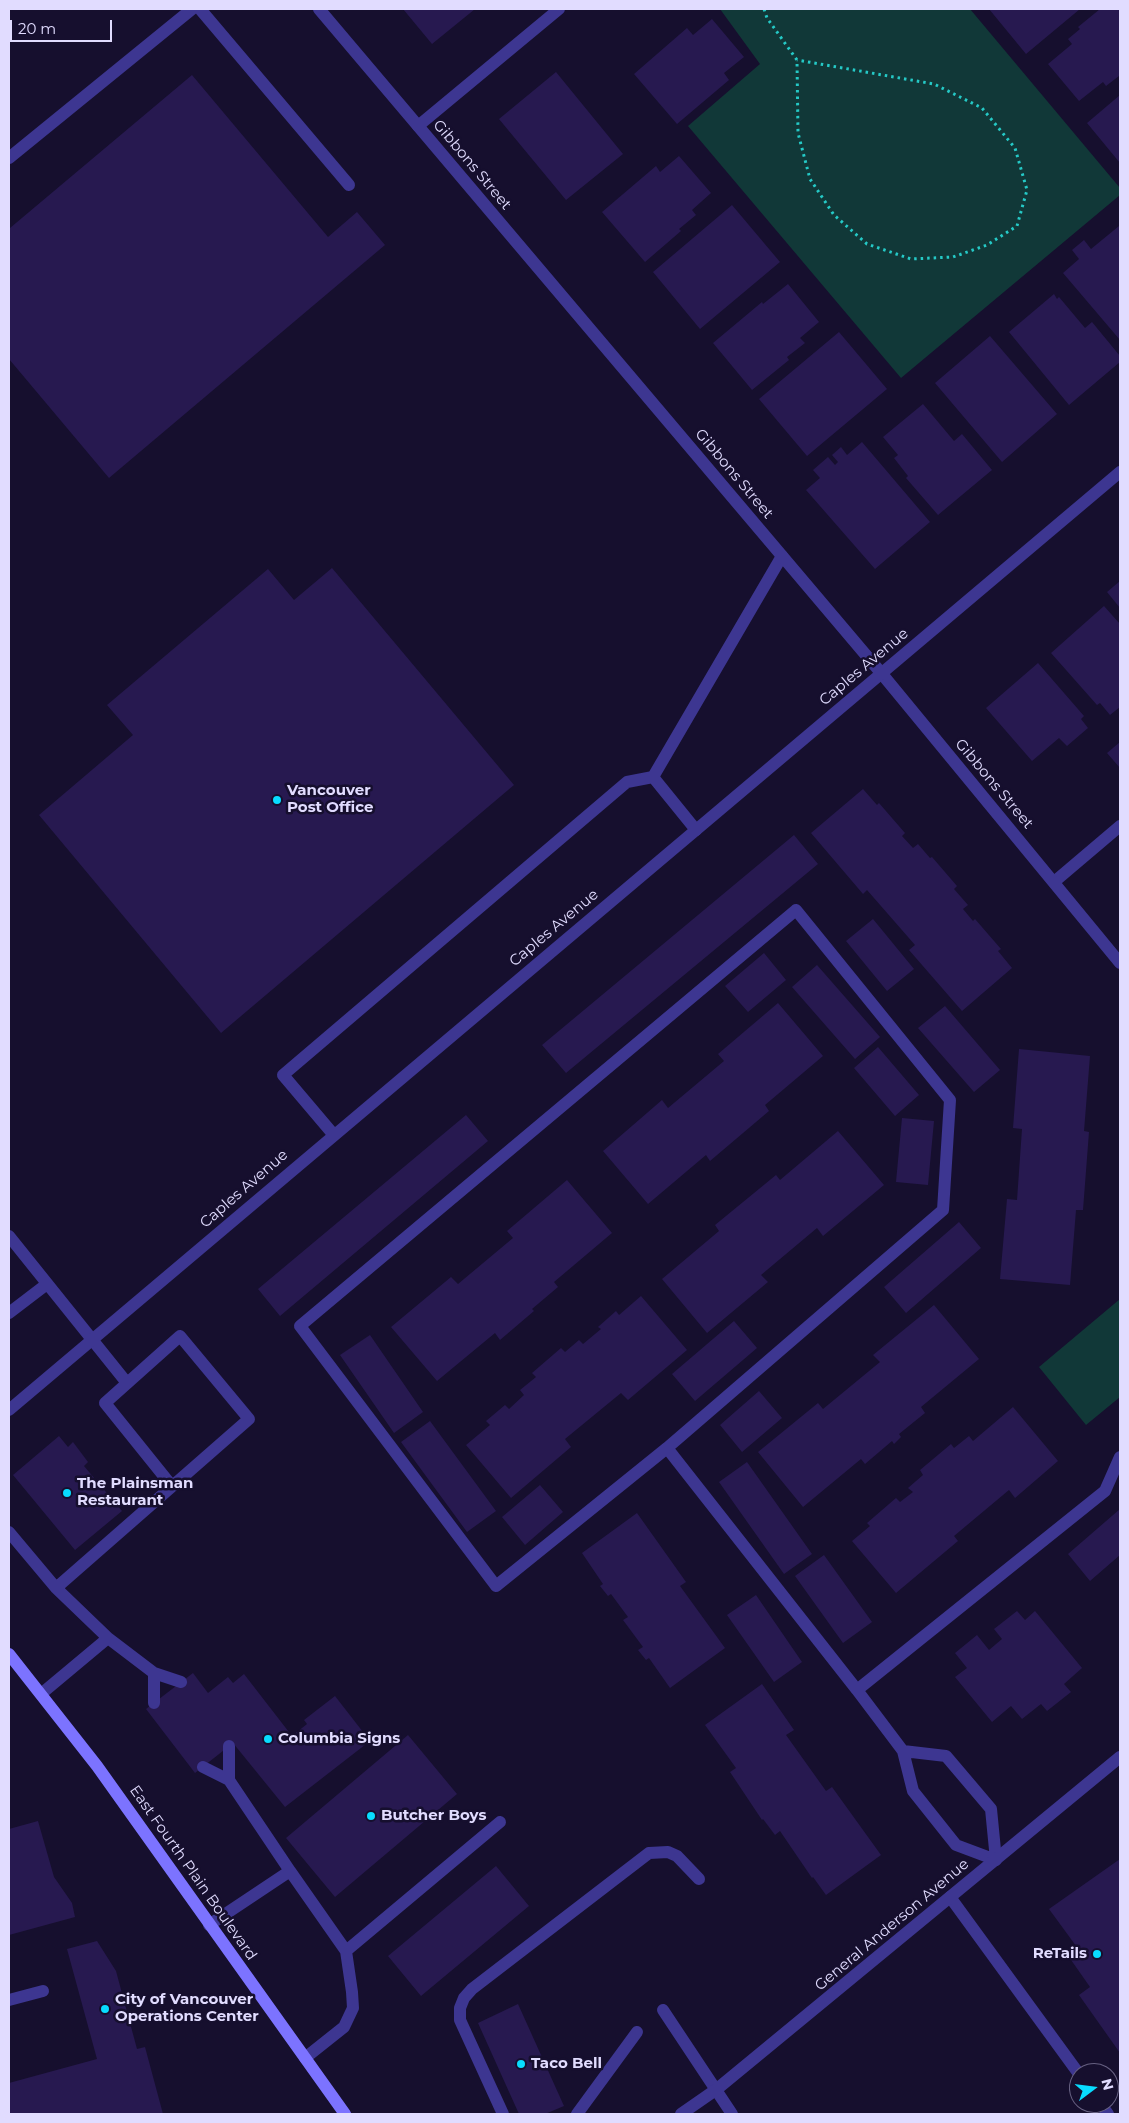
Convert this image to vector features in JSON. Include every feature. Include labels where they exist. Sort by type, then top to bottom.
[{"type":"main road","name":"East Fourth Plain Boulevard","points":[[9,1654],[97,1766],[345,2114]]},
{"type":"street","points":[[9,158],[192,9]]},
{"type":"street","points":[[200,9],[349,185]]},
{"type":"street","name":"Gibbons Street","points":[[319,9],[882,674],[1120,963]]},
{"type":"street","points":[[418,126],[558,9]]},
{"type":"street","name":"Caples Avenue","points":[[9,1410],[333,1134],[1120,472]]},
{"type":"street","points":[[333,1134],[282,1075],[627,782],[653,777],[782,556]]},
{"type":"street","points":[[653,777],[696,830]]},
{"type":"street","points":[[1054,882],[1120,826]]},
{"type":"street","points":[[796,910],[950,1100],[943,1210],[667,1448],[496,1586],[300,1326],[796,910]]},
{"type":"street","points":[[9,1236],[127,1383]]},
{"type":"street","points":[[9,1313],[47,1284]]},
{"type":"street","points":[[56,1588],[171,1485],[249,1419],[180,1336],[104,1403],[171,1485]]},
{"type":"street","points":[[667,1448],[857,1690],[902,1751],[913,1791],[956,1845],[996,1860],[991,1810],[946,1756],[902,1751]]},
{"type":"street","points":[[857,1690],[1105,1491],[1120,1457]]},
{"type":"street","points":[[9,1532],[56,1588],[108,1638],[154,1673],[181,1682]]},
{"type":"street","points":[[41,1694],[108,1638]]},
{"type":"street","points":[[154,1673],[154,1703]]},
{"type":"street","points":[[229,1746],[229,1780]]},
{"type":"street","name":"General Anderson Avenue","points":[[681,2114],[717,2089],[1120,1757]]},
{"type":"street","points":[[203,1767],[229,1780],[346,1951],[353,2008],[344,2027],[305,2058]]},
{"type":"street","points":[[346,1951],[500,1822]]},
{"type":"street","points":[[503,2114],[460,2020],[460,2008],[464,1998],[472,1989],[649,1853],[668,1852],[678,1856],[699,1879]]},
{"type":"street","points":[[210,1925],[290,1871]]},
{"type":"street","points":[[950,1897],[1071,2063]]},
{"type":"street","points":[[9,2000],[42,1991]]},
{"type":"street","points":[[663,2010],[732,2114]]},
{"type":"street","points":[[577,2114],[637,2032]]},
{"type":"path","points":[[764,9],[767,18],[797,60],[798,133],[810,179],[834,215],[867,244],[911,259],[952,256],[987,245],[1017,226],[1027,190],[1015,148],[982,108],[934,84],[797,60]]},
{"type":"green space","points":[[720,9],[970,9],[1120,188],[1120,195],[901,378],[688,126],[760,64]]},
{"type":"green space","points":[[1120,1299],[1120,1397],[1086,1425],[1039,1367]]},
{"type":"building","points":[[403,9],[475,9],[432,44]]},
{"type":"building","points":[[989,9],[1080,9],[1026,54]]},
{"type":"building","points":[[1100,9],[1120,9],[1120,77],[1106,86],[1103,82],[1079,101],[1048,64],[1072,44],[1068,39],[1080,29],[1078,27]]},
{"type":"building","points":[[712,19],[744,57],[724,73],[729,80],[677,124],[634,74],[687,28],[693,35]]},
{"type":"building","points":[[556,72],[623,154],[566,200],[499,119]]},
{"type":"building","points":[[192,75],[328,237],[357,212],[385,245],[109,478],[9,359],[9,226],[10,228]]},
{"type":"building","points":[[1120,95],[1120,163],[1087,123]]},
{"type":"building","points":[[679,156],[711,193],[692,210],[696,215],[679,229],[681,231],[645,262],[602,212],[656,166],[660,172]]},
{"type":"building","points":[[732,205],[780,262],[700,329],[653,272]]},
{"type":"building","points":[[1119,226],[1120,340],[1063,273],[1079,259],[1072,250],[1084,240],[1091,249]]},
{"type":"building","points":[[788,284],[819,322],[800,338],[805,343],[787,357],[789,360],[752,390],[713,343],[762,302],[763,304]]},
{"type":"building","points":[[1054,294],[1057,299],[1059,297],[1085,328],[1092,322],[1120,356],[1120,362],[1069,405],[1009,332]]},
{"type":"building","points":[[839,332],[887,389],[807,456],[759,399]]},
{"type":"building","points":[[990,336],[1057,414],[1002,462],[935,383]]},
{"type":"building","points":[[923,404],[954,441],[962,434],[992,470],[938,515],[906,478],[908,476],[894,458],[898,455],[883,437]]},
{"type":"building","points":[[862,442],[930,522],[875,569],[806,490],[820,478],[813,470],[828,457],[835,465],[838,462],[832,455],[841,447],[847,455]]},
{"type":"building","name":"Vancouver Post Office","points":[[332,568],[514,785],[221,1033],[39,815],[133,735],[107,705],[268,569],[294,600]]},
{"type":"building","points":[[1120,581],[1120,608],[1107,592]]},
{"type":"building","points":[[1104,606],[1120,624],[1120,707],[1110,715],[1100,703],[1097,705],[1051,653]]},
{"type":"building","points":[[1038,663],[1084,716],[1081,719],[1088,728],[1067,746],[1059,738],[1032,761],[986,708]]},
{"type":"building","points":[[1120,742],[1120,768],[1107,753]]},
{"type":"building","points":[[863,789],[877,805],[879,803],[905,833],[902,836],[913,848],[918,844],[957,886],[954,889],[968,905],[963,909],[973,921],[975,919],[1001,949],[998,951],[1012,968],[962,1011],[909,950],[915,945],[867,890],[863,894],[811,833]]},
{"type":"building","points":[[794,835],[818,864],[566,1073],[542,1045]]},
{"type":"building","points":[[873,919],[914,969],[887,991],[846,941]]},
{"type":"building","points":[[764,953],[786,980],[748,1012],[725,986]]},
{"type":"building","points":[[817,965],[880,1037],[855,1059],[792,987]]},
{"type":"building","points":[[778,1003],[823,1056],[765,1105],[769,1111],[710,1161],[706,1155],[648,1204],[603,1151],[662,1100],[668,1108],[724,1061],[718,1054]]},
{"type":"building","points":[[945,1006],[1000,1070],[974,1092],[918,1028]]},
{"type":"building","points":[[878,1047],[919,1095],[895,1116],[854,1068]]},
{"type":"building","points":[[1019,1049],[1090,1056],[1084,1131],[1089,1132],[1083,1210],[1076,1210],[1070,1285],[1000,1279],[1007,1199],[1017,1200],[1022,1129],[1013,1128]]},
{"type":"building","points":[[466,1115],[488,1141],[280,1316],[258,1289]]},
{"type":"building","points":[[902,1118],[934,1121],[928,1185],[896,1182]]},
{"type":"building","points":[[838,1131],[884,1185],[823,1236],[817,1228],[761,1275],[768,1282],[707,1333],[662,1279],[719,1231],[715,1225],[776,1175],[780,1180]]},
{"type":"building","points":[[567,1180],[612,1233],[554,1282],[558,1287],[532,1309],[534,1311],[500,1340],[495,1333],[437,1381],[391,1327],[451,1277],[458,1284],[513,1238],[507,1231]]},
{"type":"building","points":[[959,1222],[981,1248],[906,1313],[884,1287]]},
{"type":"building","points":[[641,1296],[687,1350],[628,1400],[621,1393],[565,1439],[571,1447],[511,1498],[466,1445],[490,1425],[486,1421],[505,1405],[509,1409],[524,1395],[520,1390],[536,1377],[532,1373],[561,1348],[565,1352],[579,1340],[583,1344],[601,1329],[598,1327],[616,1311],[619,1315]]},
{"type":"building","points":[[934,1305],[979,1359],[921,1407],[925,1413],[899,1434],[901,1437],[894,1444],[892,1441],[865,1464],[861,1459],[803,1507],[758,1452],[818,1403],[823,1409],[880,1362],[873,1355]]},
{"type":"building","points":[[734,1321],[757,1348],[695,1401],[672,1374]]},
{"type":"building","points":[[370,1335],[423,1412],[394,1433],[340,1355]]},
{"type":"building","points":[[759,1391],[782,1418],[742,1452],[720,1425]]},
{"type":"building","points":[[1013,1407],[1058,1461],[1015,1498],[1009,1490],[954,1536],[958,1541],[896,1593],[852,1541],[870,1526],[867,1523],[896,1498],[900,1502],[913,1492],[908,1488],[923,1475],[920,1470],[951,1444],[954,1448],[969,1436],[973,1441]]},
{"type":"building","points":[[430,1421],[496,1511],[467,1532],[401,1442]]},
{"type":"building","name":"The Plainsman Restaurant","points":[[59,1436],[68,1447],[73,1442],[88,1462],[84,1466],[122,1511],[75,1550],[13,1475]]},
{"type":"building","points":[[747,1462],[812,1554],[784,1574],[719,1482]]},
{"type":"building","points":[[540,1485],[563,1512],[525,1545],[502,1517]]},
{"type":"building","points":[[1120,1509],[1120,1555],[1090,1581],[1068,1554]]},
{"type":"building","points":[[637,1513],[686,1582],[680,1586],[725,1648],[670,1688],[649,1658],[646,1660],[638,1650],[643,1647],[623,1620],[628,1617],[611,1594],[608,1596],[600,1586],[603,1584],[582,1553]]},
{"type":"building","points":[[824,1555],[872,1622],[843,1643],[795,1576]]},
{"type":"building","points":[[756,1595],[802,1662],[774,1682],[727,1615]]},
{"type":"building","points":[[1017,1611],[1025,1620],[1035,1611],[1082,1668],[1064,1684],[1071,1692],[1047,1711],[1041,1704],[1022,1719],[1011,1706],[992,1722],[955,1677],[967,1668],[955,1653],[977,1635],[989,1650],[1002,1639],[994,1629]]},
{"type":"building","name":"Columbia Signs","points":[[193,1673],[208,1693],[228,1677],[233,1683],[244,1674],[292,1736],[307,1724],[304,1720],[335,1696],[370,1741],[285,1807],[233,1743],[195,1773],[146,1709]]},
{"type":"building","points":[[762,1684],[794,1730],[786,1735],[826,1791],[832,1787],[881,1855],[826,1895],[780,1831],[775,1835],[762,1820],[730,1772],[736,1768],[705,1725]]},
{"type":"building","name":"Butcher Boys","points":[[408,1735],[457,1794],[335,1897],[286,1838]]},
{"type":"building","points":[[38,1821],[54,1877],[72,1903],[75,1917],[9,1935],[9,1829]]},
{"type":"building","name":"ReTails","points":[[1120,1859],[1120,2053],[1079,1995],[1090,1987],[1069,1957],[1079,1950],[1049,1909]]},
{"type":"building","points":[[496,1866],[529,1906],[421,1996],[388,1956]]},
{"type":"building","name":"City of Vancouver Operations Center","points":[[97,1941],[116,1971],[137,2049],[145,2047],[163,2114],[9,2114],[9,2083],[97,2059],[67,1949]]},
{"type":"building","name":"Taco Bell","points":[[518,2004],[564,2106],[545,2114],[519,2114],[478,2023]]},
{"type":"place","name":"Vancouver Post Office","points":[[277,800]]},
{"type":"place","name":"The Plainsman Restaurant","points":[[67,1493]]},
{"type":"place","name":"Columbia Signs","points":[[268,1739]]},
{"type":"place","name":"Butcher Boys","points":[[371,1816]]},
{"type":"place","name":"ReTails","points":[[1097,1954]]},
{"type":"place","name":"City of Vancouver Operations Center","points":[[105,2009]]},
{"type":"place","name":"Taco Bell","points":[[521,2064]]}]
